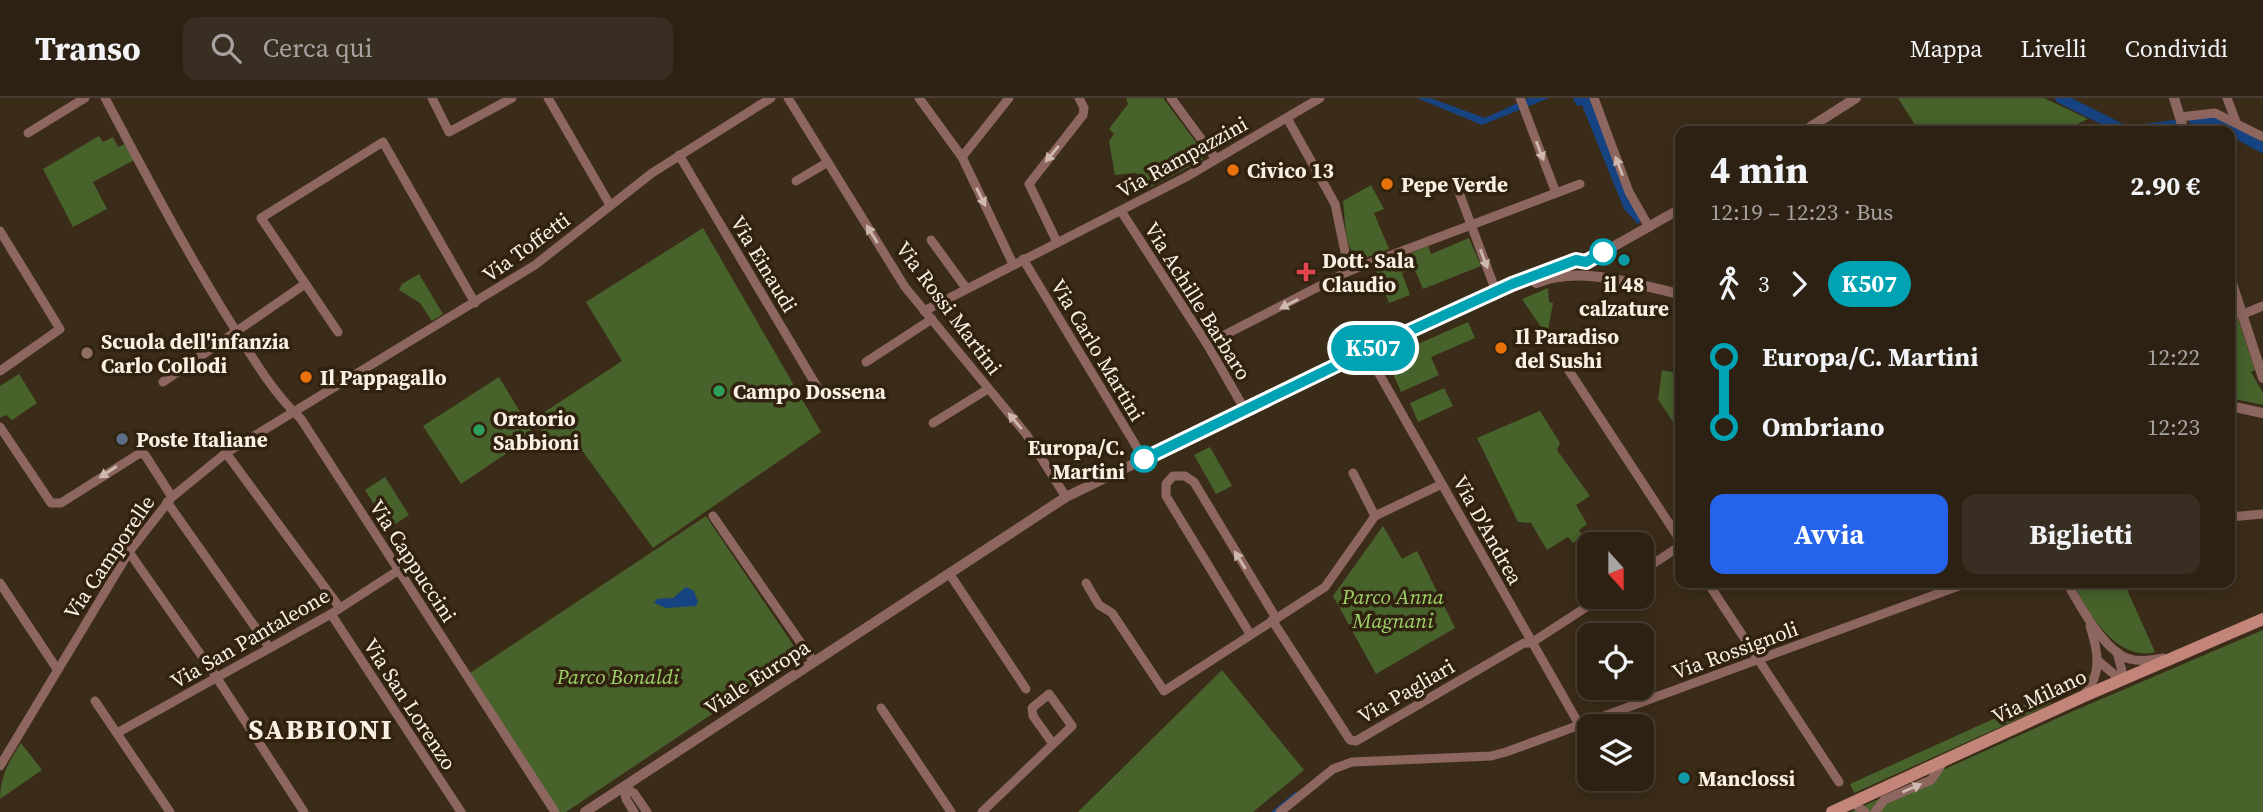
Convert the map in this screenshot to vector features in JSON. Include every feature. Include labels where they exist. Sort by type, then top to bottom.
[{"type":"main road","name":"Via Milano","points":[[1832,812],[1854,808],[1945,760],[2263,619]]},
{"type":"street","points":[[28,133],[85,98]]},
{"type":"street","name":"Via Cappuccini","points":[[105,98],[179,239],[237,332],[294,412],[399,570],[555,812]]},
{"type":"street","points":[[432,98],[449,132],[512,98]]},
{"type":"street","points":[[548,98],[610,205]]},
{"type":"street","name":"Via Toffetti","points":[[294,412],[535,265],[610,205],[678,156],[771,98]]},
{"type":"street","name":"Via Rossi Martini","points":[[788,98],[905,287],[1026,434],[1066,497]]},
{"type":"street","points":[[919,98],[962,157],[1013,264]]},
{"type":"street","points":[[962,157],[1009,98]]},
{"type":"street","points":[[1058,242],[1029,184],[1083,115],[1084,108],[1079,98]]},
{"type":"street","points":[[1171,98],[1216,159]]},
{"type":"street","name":"Via Rampazzini","points":[[924,311],[1121,211],[1320,98]]},
{"type":"street","points":[[1594,98],[1629,192],[1649,227]]},
{"type":"street","points":[[1820,126],[1856,98]]},
{"type":"street","points":[[2174,98],[2183,126]]},
{"type":"street","points":[[2227,98],[2233,121],[2263,135]]},
{"type":"street","points":[[1521,99],[1556,193]]},
{"type":"street","points":[[2180,117],[2215,113],[2263,135]]},
{"type":"street","points":[[1287,118],[1335,204],[1349,271]]},
{"type":"street","points":[[338,332],[261,218],[383,142],[475,303]]},
{"type":"street","name":"Via Einaudi","points":[[678,156],[819,390]]},
{"type":"street","points":[[796,181],[828,162]]},
{"type":"street","points":[[1454,179],[1497,294]]},
{"type":"street","points":[[1207,344],[1349,271],[1580,184]]},
{"type":"street","name":"Via Achille Barbaro","points":[[1121,211],[1207,344],[1245,410]]},
{"type":"street","points":[[1580,275],[1586,262],[1675,212]]},
{"type":"street","points":[[0,231],[60,329],[0,370]]},
{"type":"street","points":[[931,240],[966,288]]},
{"type":"street","name":"Via Carlo Martini","points":[[1023,259],[1144,459]]},
{"type":"street","name":"Viale Europa","points":[[585,812],[1066,497],[1366,351],[1497,294],[1512,284],[1572,264],[1578,259],[1586,262]]},
{"type":"street","points":[[1572,264],[1571,269],[1580,275],[1675,293]]},
{"type":"street","name":"Viale Europa","points":[[1497,294],[1515,291],[1553,277],[1580,275]]},
{"type":"street","points":[[163,382],[305,284]]},
{"type":"street","points":[[2235,294],[2263,378]]},
{"type":"street","points":[[2241,315],[2263,306]]},
{"type":"street","points":[[866,362],[932,319]]},
{"type":"street","name":"Via D'Andrea","points":[[1366,351],[1577,721]]},
{"type":"street","points":[[1560,357],[1675,532]]},
{"type":"street","points":[[933,423],[988,389]]},
{"type":"street","points":[[2235,407],[2263,413]]},
{"type":"street","name":"Via Camporelle","points":[[0,766],[129,552],[169,499],[226,453],[294,412]]},
{"type":"street","points":[[0,427],[51,503],[61,503],[140,453],[145,455],[169,499],[269,647]]},
{"type":"street","points":[[226,453],[340,608]]},
{"type":"street","points":[[1353,473],[1375,516]]},
{"type":"street","points":[[1250,635],[1166,496],[1166,484],[1173,476],[1185,476],[1194,482],[1274,619]]},
{"type":"street","points":[[1086,583],[1099,605],[1112,613],[1164,691],[1325,587],[1375,516],[1441,484]]},
{"type":"street","points":[[2235,517],[2263,514]]},
{"type":"street","points":[[713,516],[814,662]]},
{"type":"street","points":[[1654,563],[1675,549]]},
{"type":"street","points":[[129,552],[217,678],[304,812]]},
{"type":"street","name":"Via San Pantaleone","points":[[117,733],[331,614],[399,570]]},
{"type":"street","points":[[949,573],[1026,689]]},
{"type":"street","points":[[0,583],[57,669]]},
{"type":"street","points":[[1711,588],[1839,782]]},
{"type":"street","name":"Via Rossignoli","points":[[1613,714],[1953,588]]},
{"type":"street","points":[[2070,588],[2089,621],[2117,652],[2128,659],[2150,660],[2178,656]]},
{"type":"street","name":"Via Pagliari","points":[[1274,619],[1350,740],[1356,741],[1524,643],[1531,643],[1583,609]]},
{"type":"street","name":"Via San Lorenzo","points":[[331,614],[461,812]]},
{"type":"street","points":[[2082,697],[2097,675],[2097,660],[2089,621]]},
{"type":"street","points":[[2117,652],[2122,670],[2121,680]]},
{"type":"street","points":[[2097,660],[2121,680]]},
{"type":"street","points":[[982,812],[1072,726],[1049,694],[1032,708],[1033,716],[1053,744]]},
{"type":"street","points":[[95,701],[170,812]]},
{"type":"street","points":[[881,709],[951,812]]},
{"type":"street","name":"Via Rossignoli","points":[[1280,812],[1333,769],[1352,762],[1491,756],[1577,727]]},
{"type":"street","points":[[1875,812],[1884,800],[1931,780],[1945,760]]},
{"type":"street","points":[[624,787],[626,799],[634,812]]},
{"type":"street","points":[[624,787],[634,793],[646,812]]},
{"type":"street","points":[[1854,808],[1865,812]]},
{"type":"green space","points":[[1126,98],[1163,98],[1204,153],[1202,160],[1147,189],[1136,173],[1115,175],[1109,141],[1114,134],[1109,129],[1128,104]]},
{"type":"green space","points":[[1898,98],[2044,98],[2088,119],[2073,126],[1916,126]]},
{"type":"green space","points":[[99,136],[103,142],[113,137],[118,147],[125,144],[134,160],[93,182],[107,209],[73,227],[43,169]]},
{"type":"green space","points":[[1371,185],[1384,209],[1374,213],[1389,249],[1360,260],[1348,242],[1343,201]]},
{"type":"green space","name":"Campo Dossena","points":[[703,228],[821,432],[653,548],[573,438],[553,450],[536,422],[537,417],[622,361],[586,302]]},
{"type":"green space","points":[[1469,238],[1481,266],[1423,289],[1414,268],[1402,273],[1410,295],[1389,303],[1376,270],[1379,267],[1428,246],[1431,254]]},
{"type":"green space","points":[[419,274],[443,314],[432,321],[420,303],[399,290],[402,284]]},
{"type":"green space","points":[[1548,288],[1549,302],[1553,303],[1547,336],[1522,299]]},
{"type":"green space","points":[[2235,310],[2255,370],[2251,372],[2263,393],[2263,405],[2235,399]]},
{"type":"green space","points":[[1468,322],[1475,338],[1431,357],[1439,375],[1401,392],[1386,358]]},
{"type":"green space","points":[[1662,370],[1675,373],[1675,425],[1658,399]]},
{"type":"green space","points":[[19,374],[37,403],[12,420],[6,415],[0,418],[0,386]]},
{"type":"green space","name":"Oratorio Sabbioni","points":[[499,377],[534,435],[461,484],[423,426]]},
{"type":"green space","points":[[1444,388],[1453,406],[1418,422],[1410,403]]},
{"type":"green space","points":[[1540,411],[1560,443],[1557,450],[1590,496],[1576,505],[1587,524],[1577,532],[1577,540],[1573,543],[1568,537],[1547,550],[1531,523],[1518,522],[1477,438]]},
{"type":"green space","points":[[1210,447],[1232,486],[1216,494],[1194,455]]},
{"type":"green space","points":[[385,477],[409,515],[389,528],[365,490]]},
{"type":"green space","name":"Parco Bonaldi","points":[[706,516],[800,655],[566,812],[559,812],[470,673]]},
{"type":"green space","name":"Parco Anna Magnani","points":[[1383,526],[1402,559],[1417,551],[1455,628],[1376,674],[1333,596]]},
{"type":"green space","points":[[2076,588],[2126,588],[2155,652],[2129,650],[2116,643],[2095,620]]},
{"type":"green space","points":[[2263,630],[2263,812],[1850,812],[2071,712]]},
{"type":"green space","points":[[1222,670],[1304,770],[1253,812],[1078,812]]},
{"type":"green space","points":[[2090,675],[2092,678],[2088,682],[2040,709],[1854,793],[1850,784]]},
{"type":"green space","points":[[21,743],[42,770],[0,799],[6,769]]},
{"type":"water","points":[[1417,98],[1430,98],[1485,118],[1529,98],[1549,98],[1482,125]]},
{"type":"water","points":[[1573,98],[1590,98],[1622,185],[1642,220],[1638,224],[1624,209],[1582,105],[1577,106]]},
{"type":"water","points":[[686,587],[694,591],[698,602],[696,606],[666,608],[654,603],[657,599],[673,598]]},
{"type":"waterway","points":[[2060,98],[2116,126]]},
{"type":"waterway","points":[[2194,121],[2216,122],[2223,126]]},
{"type":"waterway","points":[[2166,126],[2173,125]]},
{"type":"waterway","points":[[2235,133],[2263,148]]},
{"type":"waterway","points":[[1273,812],[1296,793]]},
{"type":"bus line","name":"K507","points":[[1144,459],[1366,351],[1497,294],[1512,284],[1572,264],[1576,260],[1586,262],[1603,252]]},
{"type":"place","name":"Civico 13","points":[[1233,170]]},
{"type":"place","name":"Pepe Verde","points":[[1387,184]]},
{"type":"place","name":"il 48 calzature","points":[[1624,260]]},
{"type":"place","name":"Dott. Sala Claudio","points":[[1306,272]]},
{"type":"place","name":"Il Paradiso del Sushi","points":[[1501,348]]},
{"type":"place","name":"Scuola dell'infanzia Carlo Collodi","points":[[87,353]]},
{"type":"place","name":"Il Pappagallo","points":[[306,377]]},
{"type":"place","name":"Campo Dossena","points":[[719,391]]},
{"type":"place","name":"Oratorio Sabbioni","points":[[479,430]]},
{"type":"place","name":"Poste Italiane","points":[[122,439]]},
{"type":"place","name":"Europa/C. Martini","points":[[1144,459]]},
{"type":"place","name":"Manclossi","points":[[1684,778]]},
{"type":"district","name":"SABBIONI","points":[[321,729]]}]
